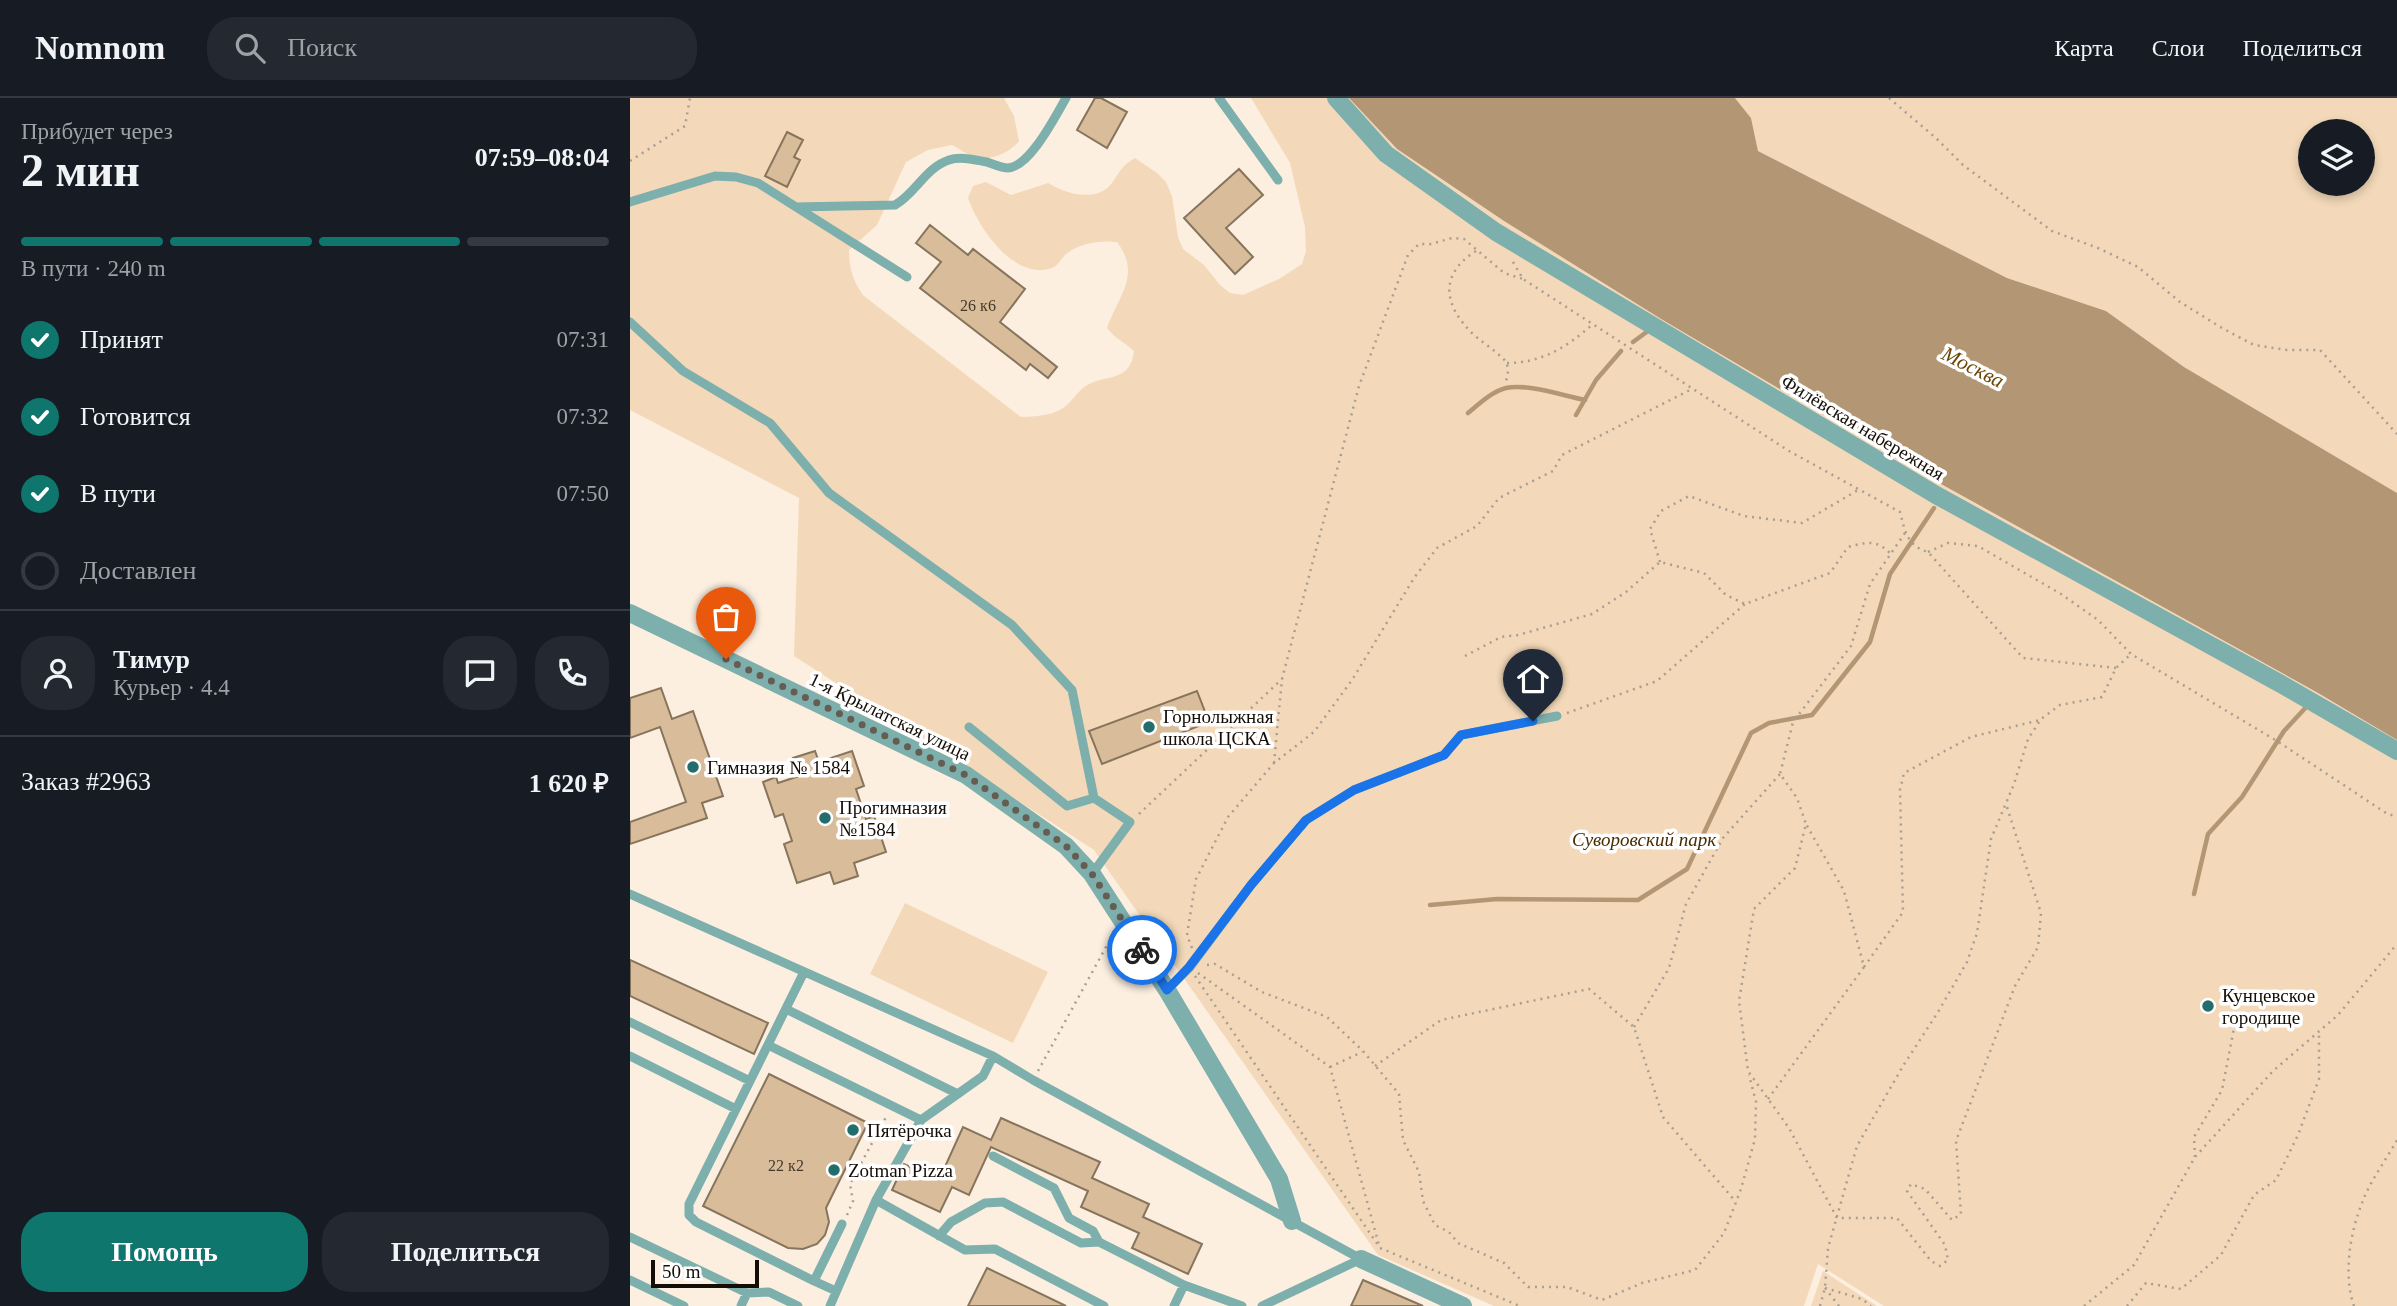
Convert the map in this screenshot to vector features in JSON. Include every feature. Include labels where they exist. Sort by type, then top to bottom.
[{"type":"street","name":"Филёвская набережная","points":[[1336,98],[1386,154],[1496,232],[1936,495],[2397,751]]},
{"type":"street","name":"1-я Крылатская улица","points":[[630,612],[966,775],[1066,846],[1092,874],[1167,990],[1279,1178],[1293,1222]]},
{"type":"street","points":[[1361,1258],[1463,1306]]},
{"type":"lane","points":[[796,207],[895,205],[908,198],[929,171],[950,159],[970,159],[1008,168],[1018,165],[1026,159],[1044,134],[1066,98]]},
{"type":"lane","points":[[1219,98],[1278,180]]},
{"type":"lane","points":[[630,202],[715,176],[736,177],[758,183],[907,277]]},
{"type":"lane","points":[[630,322],[683,371],[770,423],[829,493],[1012,625],[1072,690],[1094,798],[1130,822],[1092,874]]},
{"type":"lane","points":[[1167,990],[1189,967],[1251,885],[1306,820],[1354,790],[1444,755],[1461,735],[1557,716]]},
{"type":"lane","points":[[969,727],[1067,806],[1094,798]]},
{"type":"lane","points":[[630,894],[993,1056],[1361,1258]]},
{"type":"lane","points":[[804,972],[689,1204],[689,1215],[696,1222],[836,1291]]},
{"type":"lane","points":[[786,1009],[958,1094]]},
{"type":"lane","points":[[630,1022],[750,1081]]},
{"type":"lane","points":[[768,1045],[921,1120]]},
{"type":"lane","points":[[630,1056],[736,1109]]},
{"type":"lane","points":[[830,1306],[876,1200],[921,1120],[983,1076],[993,1056]]},
{"type":"lane","points":[[993,1156],[1054,1188],[1069,1218],[1093,1231],[1099,1242]]},
{"type":"lane","points":[[876,1200],[965,1250],[995,1249],[1104,1306]]},
{"type":"lane","points":[[939,1236],[951,1222],[985,1203],[1003,1202],[1081,1243],[1099,1242],[1184,1284],[1242,1306]]},
{"type":"lane","points":[[814,1281],[842,1224]]},
{"type":"lane","points":[[630,1237],[747,1293],[769,1292],[798,1306]]},
{"type":"lane","points":[[1262,1306],[1361,1258]]},
{"type":"lane","points":[[630,1280],[684,1306]]},
{"type":"lane","points":[[1174,1306],[1184,1284]]},
{"type":"lane","points":[[741,1306],[747,1293]]},
{"type":"path","points":[[630,161],[685,126],[690,98]]},
{"type":"path","points":[[1889,98],[1963,165],[2052,231],[2138,267],[2180,302],[2254,345],[2287,350],[2320,350],[2397,434]]},
{"type":"path","points":[[1274,763],[1282,680],[1359,386],[1408,255],[1419,244],[1431,244],[1452,238],[1464,239],[1504,273],[1523,279],[1789,451],[1900,512],[1910,542],[1917,549],[1928,552],[2022,658],[2116,668]]},
{"type":"path","points":[[1476,251],[1459,261],[1449,284],[1450,300],[1459,318],[1474,335],[1507,363],[1528,363],[1551,354],[1575,340],[1593,324]]},
{"type":"path","points":[[1509,256],[1523,279]]},
{"type":"path","points":[[1506,381],[1507,363]]},
{"type":"path","points":[[1195,958],[1187,935],[1196,879],[1228,817],[1274,763],[1314,732],[1352,680],[1437,548],[1477,526],[1499,498],[1553,471],[1562,455],[1692,389]]},
{"type":"path","points":[[1660,562],[1650,529],[1661,511],[1689,496],[1744,516],[1802,523],[1858,490]]},
{"type":"path","points":[[1634,1027],[1669,968],[1686,904],[1723,838],[1780,774],[1793,722],[1851,646],[1870,583],[1906,533]]},
{"type":"path","points":[[1557,716],[1657,681],[1745,604],[1829,573],[1847,547],[1866,542],[1881,544],[1891,554]]},
{"type":"path","points":[[1928,552],[1948,543],[1978,547],[2061,594],[2098,621],[2132,654],[2277,741],[2386,813],[2397,817]]},
{"type":"path","points":[[1660,562],[1704,573],[1726,595],[1745,604]]},
{"type":"path","points":[[1465,656],[1501,636],[1518,635],[1592,614],[1626,592],[1660,562]]},
{"type":"path","points":[[1820,1306],[1825,1288],[1828,1248],[1857,1146],[1967,962],[1977,933],[1990,839],[2006,804],[2028,739],[2041,719],[2060,705],[2102,696],[2116,668],[2132,654]]},
{"type":"path","points":[[1130,822],[1282,680]]},
{"type":"path","points":[[1768,1099],[1903,912],[1900,790],[1904,773],[1971,737],[2041,719]]},
{"type":"path","points":[[1780,774],[1797,798],[1806,824],[1844,891],[1864,967]]},
{"type":"path","points":[[1837,1218],[1897,1218],[1931,1261],[1940,1266],[1948,1260],[1945,1245],[1907,1191],[1911,1184],[1925,1189],[1952,1220],[1961,1214],[1956,1142],[2015,986],[2038,947],[2041,913],[2006,804]]},
{"type":"path","points":[[1189,967],[1215,964],[1262,992],[1327,1017],[1363,1051],[1399,1094],[1403,1140],[1419,1172],[1423,1201],[1435,1225],[1449,1232],[1458,1242],[1504,1263],[1528,1287],[1567,1287],[1602,1300],[1642,1283],[1695,1270],[1724,1233],[1755,1139],[1756,1102],[1748,1071],[1739,1001],[1754,909],[1795,868],[1806,824]]},
{"type":"path","points":[[1033,1080],[1122,918]]},
{"type":"path","points":[[2084,1306],[2134,1265],[2195,1157],[2273,1071],[2338,1015],[2397,944]]},
{"type":"path","points":[[1189,967],[1330,1067],[1380,1248]]},
{"type":"path","points":[[1189,967],[1380,1248],[1520,1306]]},
{"type":"path","points":[[1376,1066],[1441,1020],[1590,989],[1634,1027],[1663,1116],[1736,1202]]},
{"type":"path","points":[[2195,1157],[2194,1137],[2222,1090],[2235,1023]]},
{"type":"path","points":[[2127,1306],[2146,1283],[2180,1289],[2221,1255],[2253,1195],[2276,1180],[2298,1135],[2319,1079],[2319,1031]]},
{"type":"path","points":[[1330,1067],[1363,1051]]},
{"type":"path","points":[[1748,1071],[1788,1128],[1837,1218]]},
{"type":"path","points":[[842,1224],[853,1201],[850,1184],[892,1106]]},
{"type":"path","points":[[2354,1306],[2348,1259],[2362,1203],[2397,1140]]},
{"type":"path","points":[[1825,1288],[1839,1306]]},
{"type":"path","points":[[1825,1288],[1861,1299],[1871,1306]]},
{"type":"path","points":[[1600,1306],[1602,1300]]},
{"type":"green space","name":"Суворовский парк","points":[[630,98],[1004,98],[1014,116],[1019,141],[998,156],[978,158],[952,145],[928,150],[906,162],[877,225],[849,250],[849,257],[854,280],[864,296],[1021,417],[1059,411],[1084,387],[1127,369],[1134,351],[1107,328],[1125,285],[1128,265],[1117,242],[1104,241],[1070,251],[1049,269],[1035,270],[1022,266],[998,248],[980,223],[968,198],[973,186],[986,182],[1011,195],[1048,183],[1072,193],[1090,195],[1106,189],[1124,166],[1135,158],[1166,182],[1172,196],[1178,237],[1183,249],[1204,265],[1230,293],[1243,295],[1279,279],[1302,264],[1306,251],[1305,227],[1290,163],[1251,98],[1349,98],[1397,149],[1504,221],[1661,319],[1941,484],[2318,693],[2397,740],[2397,1306],[1884,1306],[1818,1264],[1804,1306],[1494,1306],[1378,1255],[1094,850],[794,656],[799,498],[630,410]]},
{"type":"green space","points":[[1735,98],[2397,98],[2397,493],[2184,367],[2106,311],[2007,278],[1758,151],[1751,118]]},
{"type":"green space","points":[[905,903],[1048,972],[1013,1043],[870,974]]},
{"type":"green space","points":[[1823,1271],[1877,1306],[1811,1306]]},
{"type":"water","name":"Москва","points":[[1349,98],[1735,98],[1751,118],[1758,151],[2007,278],[2106,311],[2184,367],[2397,493],[2397,740],[2318,693],[1941,484],[1661,319],[1504,221],[1397,149]]},
{"type":"building","points":[[1095,98],[1101,98],[1127,112],[1107,148],[1077,130]]},
{"type":"building","points":[[787,132],[803,140],[794,157],[800,160],[787,187],[765,176]]},
{"type":"building","points":[[1239,169],[1263,195],[1226,228],[1253,257],[1235,274],[1184,218]]},
{"type":"building","points":[[930,225],[968,255],[973,249],[1025,289],[1000,322],[1057,367],[1048,378],[1030,364],[1026,370],[920,288],[941,262],[916,243]]},
{"type":"building","name":"Гимназия № 1584","points":[[661,688],[672,719],[693,711],[723,796],[702,803],[707,818],[630,844],[630,822],[686,802],[660,727],[630,738],[630,698]]},
{"type":"building","name":"Горнолыжная школа ЦСКА","points":[[1197,691],[1209,722],[1102,764],[1089,731]]},
{"type":"building","name":"Прогимназия №1584","points":[[815,751],[819,762],[852,751],[864,786],[856,789],[866,819],[874,816],[886,852],[854,863],[858,876],[834,884],[830,872],[797,883],[784,844],[792,841],[783,814],[775,817],[763,782],[776,777],[778,783],[799,776],[793,758]]},
{"type":"building","points":[[630,960],[768,1023],[754,1054],[630,996]]},
{"type":"building","points":[[769,1074],[868,1123],[826,1208],[829,1222],[825,1235],[817,1244],[803,1249],[788,1248],[703,1206]]},
{"type":"building","points":[[1001,1118],[1100,1162],[1092,1178],[1149,1204],[1143,1217],[1202,1244],[1188,1274],[1132,1248],[1139,1233],[1081,1207],[1088,1191],[991,1147],[969,1195],[952,1187],[940,1212],[892,1190],[904,1164],[939,1180],[963,1127],[991,1140]]},
{"type":"building","points":[[987,1268],[1066,1306],[968,1306]]},
{"type":"building","points":[[1363,1280],[1423,1306],[1351,1306]]},
{"type":"waterway","points":[[1633,342],[1648,331]]},
{"type":"waterway","points":[[1576,415],[1596,380],[1621,351]]},
{"type":"waterway","points":[[1468,413],[1495,392],[1506,388],[1535,389],[1585,400]]},
{"type":"waterway","points":[[1430,905],[1497,899],[1638,900],[1687,869],[1751,733],[1769,723],[1812,715],[1870,642],[1890,574],[1934,508]]},
{"type":"waterway","points":[[2194,894],[2208,834],[2242,797],[2284,731],[2309,704]]},
{"type":"way so far","points":[[726,659],[966,775],[1066,846],[1092,874],[1142,950]]},
{"type":"place","name":"Горнолыжная школа ЦСКА","points":[[1149,727]]},
{"type":"place","name":"Гимназия № 1584","points":[[693,767]]},
{"type":"place","name":"Прогимназия №1584","points":[[825,818]]},
{"type":"place","name":"Кунцевское городище","points":[[2208,1006]]},
{"type":"place","name":"Пятёрочка","points":[[853,1130]]},
{"type":"place","name":"Zotman Pizza","points":[[834,1170]]},
{"type":"route","points":[[1142,950],[1167,990],[1184,974],[1251,885],[1306,820],[1354,790],[1444,755],[1461,735],[1533,721]]}]
